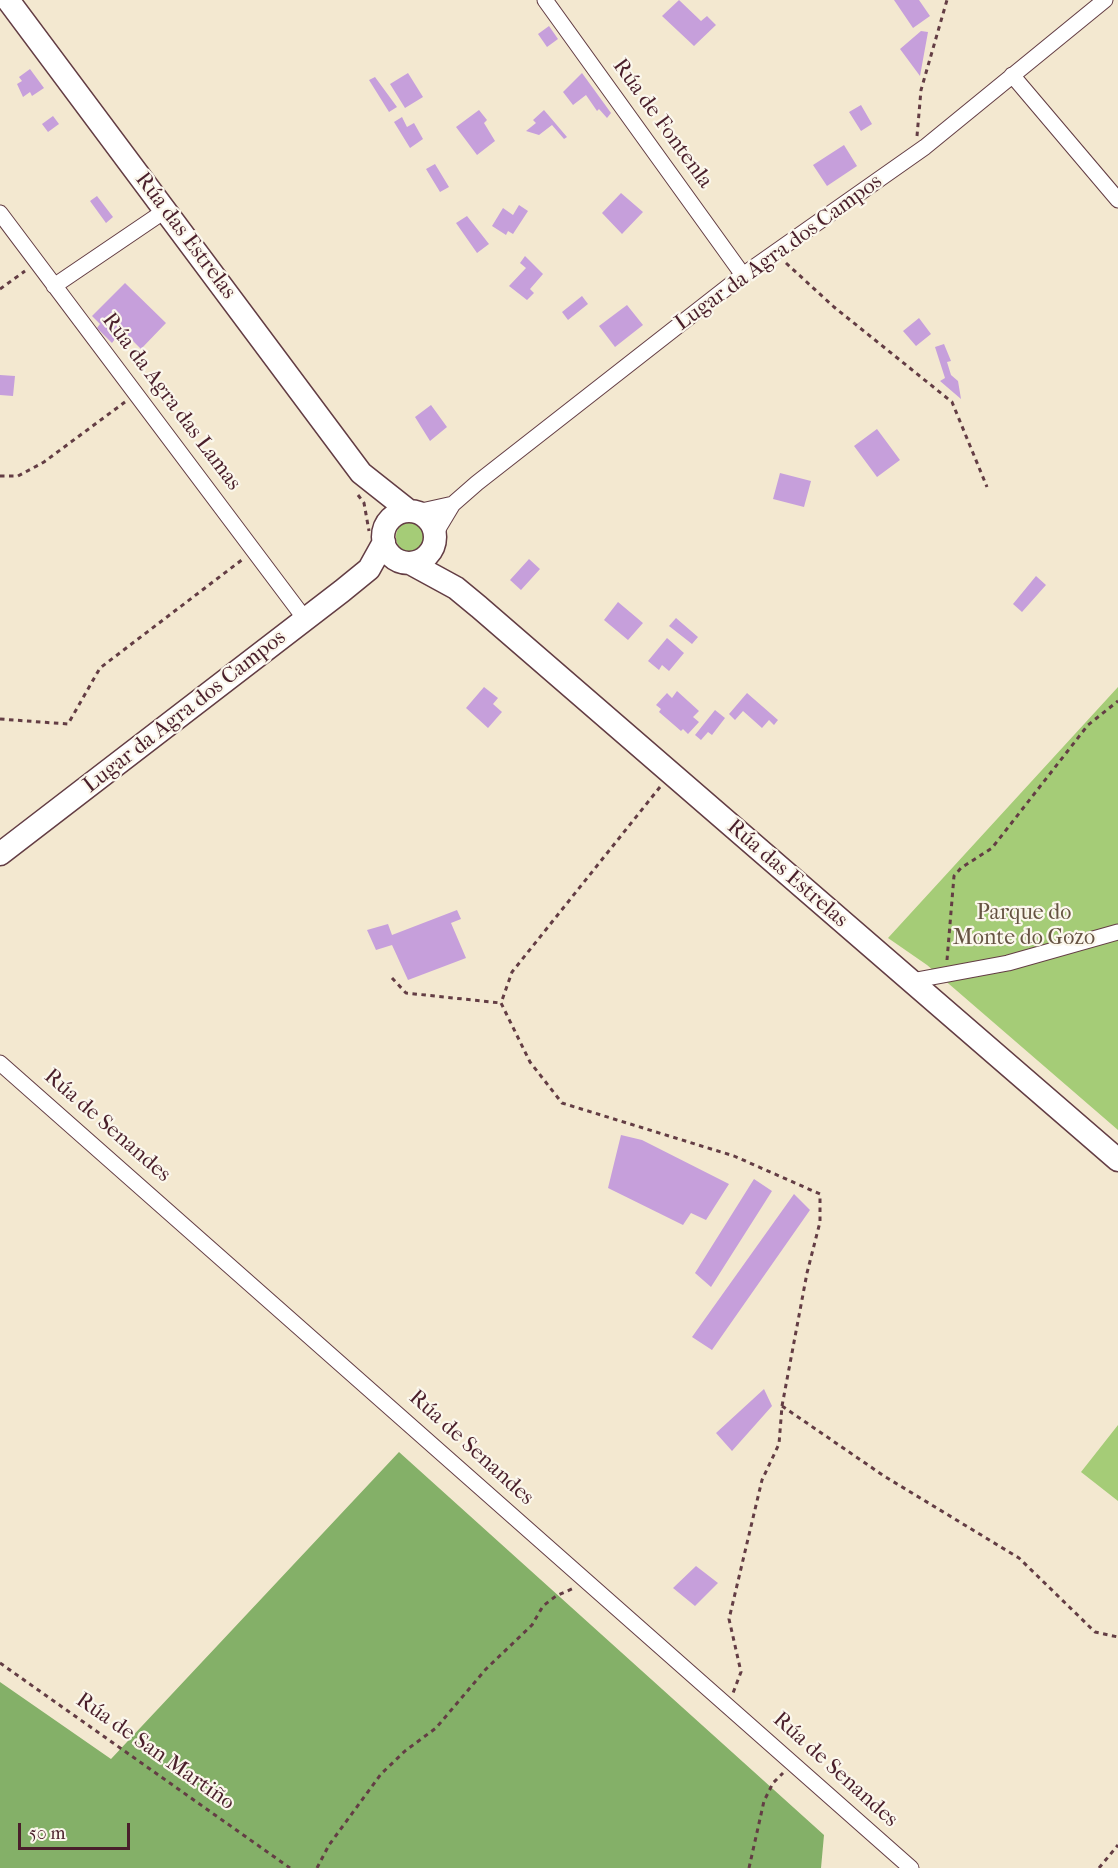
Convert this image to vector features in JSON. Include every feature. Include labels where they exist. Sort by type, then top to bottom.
[{"type":"street","name":"Rúa das Estrelas","points":[[9,0],[166,210],[357,481],[379,535]]},
{"type":"street","name":"Rúa de Fontenla","points":[[545,0],[743,275]]},
{"type":"street","name":"Lugar da Agra dos Campos","points":[[434,541],[453,504],[743,275],[776,254],[925,147],[1105,0]]},
{"type":"street","points":[[1012,75],[1118,200]]},
{"type":"street","points":[[54,286],[166,210]]},
{"type":"street","name":"Rúa da Agra das Lamas","points":[[0,213],[305,620]]},
{"type":"street","name":"Rúa das Estrelas","points":[[357,481],[413,512]]},
{"type":"street","name":"Lugar da Agra dos Campos","points":[[413,512],[453,504]]},
{"type":"street","points":[[413,512],[430,521],[434,541],[424,559],[406,563],[389,554],[379,535],[393,517],[413,512]]},
{"type":"street","name":"Lugar da Agra dos Campos","points":[[369,569],[379,535]]},
{"type":"street","name":"Rúa das Estrelas","points":[[434,541],[456,588]]},
{"type":"street","name":"Rúa das Estrelas","points":[[406,563],[456,588],[1118,1160]]},
{"type":"street","name":"Lugar da Agra dos Campos","points":[[0,854],[369,569],[406,563]]},
{"type":"street","points":[[911,981],[1008,963],[1118,932]]},
{"type":"street","name":"Rúa de Senandes","points":[[0,1063],[911,1868]]},
{"type":"path","points":[[925,147],[916,134],[921,90],[946,0]]},
{"type":"path","points":[[776,254],[834,307],[952,402],[987,487]]},
{"type":"path","points":[[0,289],[37,263]]},
{"type":"path","points":[[0,476],[18,476],[44,462],[137,393]]},
{"type":"path","points":[[357,481],[364,503],[379,535]]},
{"type":"path","points":[[0,719],[68,724],[100,668],[255,552]]},
{"type":"path","points":[[945,976],[954,876],[961,868],[992,848],[1088,725],[1118,700]]},
{"type":"path","points":[[656,791],[512,972],[501,1004],[530,1062],[562,1103],[734,1156],[820,1194],[820,1222],[807,1273],[782,1406],[779,1444],[762,1480],[729,1619],[741,1672],[735,1689]]},
{"type":"path","points":[[392,978],[406,993],[501,1004]]},
{"type":"path","points":[[782,1406],[884,1476],[1019,1558],[1095,1632],[1118,1637]]},
{"type":"path","points":[[317,1868],[329,1845],[381,1774],[405,1750],[436,1728],[486,1669],[532,1625],[543,1606],[556,1596],[575,1588],[584,1579]]},
{"type":"path","name":"Rúa de San Martiño","points":[[0,1663],[290,1868]]},
{"type":"path","points":[[749,1868],[764,1802],[772,1783],[793,1763]]},
{"type":"path","points":[[1099,1868],[1118,1845]]},
{"type":"green space","points":[[413,520],[425,525],[430,537],[425,549],[413,554],[401,549],[396,537],[401,525]]},
{"type":"green space","name":"Parque do Monte do Gozo","points":[[1118,687],[1118,1130],[927,965],[888,938]]},
{"type":"green space","points":[[1118,1425],[1118,1501],[1081,1472]]},
{"type":"green space","points":[[399,1452],[824,1835],[821,1868],[0,1868],[0,1682],[111,1759]]},
{"type":"building","points":[[679,0],[701,21],[707,16],[716,25],[694,46],[662,16]]},
{"type":"building","points":[[894,0],[919,0],[930,16],[913,28]]},
{"type":"building","points":[[549,26],[558,39],[547,47],[538,34]]},
{"type":"building","points":[[921,31],[928,32],[920,76],[900,49]]},
{"type":"building","points":[[30,69],[44,88],[32,96],[30,92],[23,97],[17,84],[22,81],[19,77]]},
{"type":"building","points":[[408,73],[423,97],[405,108],[390,84]]},
{"type":"building","points":[[582,73],[611,113],[607,118],[599,109],[597,111],[586,95],[573,105],[563,92]]},
{"type":"building","points":[[375,77],[397,107],[389,112],[369,80]]},
{"type":"building","points":[[861,105],[872,124],[861,131],[849,112]]},
{"type":"building","points":[[479,110],[487,120],[484,123],[495,141],[477,155],[456,127]]},
{"type":"building","points":[[544,110],[567,137],[564,139],[552,125],[539,135],[526,131],[536,123],[533,120]]},
{"type":"building","points":[[53,116],[59,124],[48,132],[42,124]]},
{"type":"building","points":[[402,117],[407,127],[414,123],[423,139],[410,148],[394,122]]},
{"type":"building","points":[[844,145],[857,166],[827,186],[813,165]]},
{"type":"building","points":[[435,164],[449,187],[440,192],[426,169]]},
{"type":"building","points":[[621,193],[643,212],[622,234],[602,213]]},
{"type":"building","points":[[97,196],[113,217],[106,223],[90,201]]},
{"type":"building","points":[[519,205],[528,211],[513,234],[508,231],[506,235],[492,226],[503,208],[513,215]]},
{"type":"building","points":[[467,216],[489,244],[477,253],[456,223]]},
{"type":"building","points":[[525,256],[543,274],[530,289],[534,293],[527,300],[509,286],[526,268],[520,263]]},
{"type":"building","points":[[125,283],[166,323],[141,349],[133,341],[125,349],[115,339],[112,343],[97,328],[100,324],[92,316]]},
{"type":"building","points":[[582,296],[588,304],[568,320],[562,312]]},
{"type":"building","points":[[627,305],[643,325],[615,347],[599,326]]},
{"type":"building","points":[[919,318],[931,334],[916,346],[903,331]]},
{"type":"building","points":[[944,344],[951,361],[947,362],[951,375],[958,381],[961,399],[940,381],[945,378],[935,347]]},
{"type":"building","points":[[0,375],[15,376],[13,396],[0,395]]},
{"type":"building","points":[[431,405],[447,427],[430,441],[415,417]]},
{"type":"building","points":[[877,429],[900,460],[877,477],[854,446]]},
{"type":"building","points":[[780,473],[811,481],[804,507],[773,499]]},
{"type":"building","points":[[529,559],[540,569],[521,590],[510,580]]},
{"type":"building","points":[[1036,576],[1046,585],[1022,612],[1013,604]]},
{"type":"building","points":[[618,602],[643,623],[628,640],[604,620]]},
{"type":"building","points":[[676,618],[698,637],[692,644],[669,626]]},
{"type":"building","points":[[667,638],[684,653],[669,671],[662,665],[659,670],[648,661]]},
{"type":"building","points":[[484,687],[498,698],[493,704],[502,712],[488,728],[466,708]]},
{"type":"building","points":[[677,691],[699,711],[693,717],[699,722],[688,734],[683,729],[681,731],[659,712],[661,709],[656,705],[667,693],[672,698]]},
{"type":"building","points":[[747,693],[778,720],[774,725],[769,720],[762,728],[743,711],[735,720],[729,714]]},
{"type":"building","points":[[715,710],[725,718],[712,735],[708,732],[701,740],[695,735]]},
{"type":"building","points":[[457,910],[461,919],[451,923],[466,958],[408,980],[392,945],[376,950],[367,930],[388,924],[392,935]]},
{"type":"building","points":[[621,1135],[642,1140],[729,1184],[706,1220],[691,1213],[683,1225],[608,1188]]},
{"type":"building","points":[[754,1179],[772,1191],[711,1287],[695,1273]]},
{"type":"building","points":[[794,1194],[810,1210],[712,1350],[692,1337]]},
{"type":"building","points":[[764,1389],[772,1406],[732,1451],[716,1433]]},
{"type":"building","points":[[696,1566],[718,1583],[695,1606],[673,1588]]}]
